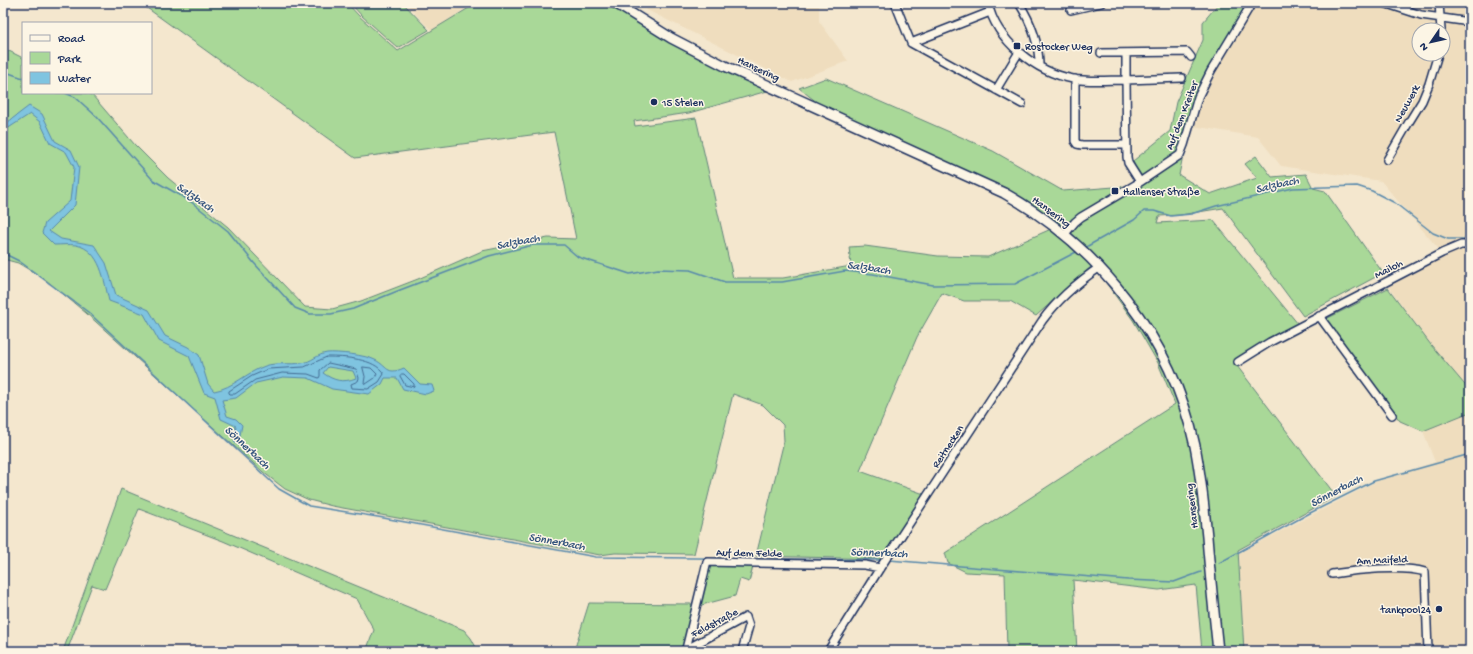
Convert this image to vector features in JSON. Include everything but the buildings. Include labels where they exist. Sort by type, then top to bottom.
[{"type":"street","name":"Hansering","points":[[615,3],[671,38],[725,66],[1004,193],[1028,208],[1064,235],[1100,268],[1118,288],[1150,333],[1172,375],[1188,420],[1195,447],[1203,498],[1218,651]]},
{"type":"street","points":[[895,3],[911,43],[1022,104]]},
{"type":"street","points":[[988,3],[994,23],[1003,37],[1020,52],[1039,65],[1058,75],[1075,79],[1126,80],[1182,78]]},
{"type":"street","points":[[1019,3],[1033,29],[1038,47],[1039,65]]},
{"type":"street","points":[[1072,10],[1101,3]]},
{"type":"street","name":"Auf dem Kreiter","points":[[1064,235],[1081,217],[1140,182],[1180,155],[1198,97],[1211,71],[1252,3]]},
{"type":"street","points":[[1384,3],[1421,15],[1440,19],[1470,22]]},
{"type":"street","points":[[1439,3],[1440,22]]},
{"type":"street","points":[[911,43],[990,12]]},
{"type":"street","points":[[996,90],[1020,52]]},
{"type":"street","points":[[1101,53],[1187,52],[1191,57]]},
{"type":"street","points":[[1126,53],[1126,144],[1128,162],[1140,182]]},
{"type":"street","name":"Neuwerk","points":[[1387,160],[1408,122],[1422,101],[1436,62]]},
{"type":"street","points":[[1075,79],[1075,141],[1077,144],[1126,144]]},
{"type":"street","name":"Mailoh","points":[[1238,362],[1270,342],[1442,253],[1461,245],[1470,245]]},
{"type":"street","name":"Reitnecken","points":[[828,651],[1042,321],[1060,298],[1100,268]]},
{"type":"street","points":[[1319,316],[1392,415]]},
{"type":"street","name":"Auf dem Felde","points":[[684,650],[706,562],[865,565],[884,563]]},
{"type":"street","name":"Am Maifeld","points":[[1332,574],[1354,571],[1406,569],[1414,569],[1425,572],[1428,651]]},
{"type":"street","name":"Feldstraße","points":[[684,650],[746,616],[749,626],[742,651]]},
{"type":"shaded area","points":[[405,3],[474,3],[432,31]]},
{"type":"shaded area","points":[[636,3],[819,3],[819,21],[848,61],[792,82],[649,11]]},
{"type":"shaded area","points":[[1255,3],[1470,3],[1470,391],[1431,345],[1385,282],[1442,253],[1381,181],[1281,166],[1258,137],[1193,126],[1203,94]]},
{"type":"shaded area","points":[[1470,412],[1470,651],[1244,651],[1239,553],[1377,481],[1435,462],[1423,431]]},
{"type":"green space","points":[[140,3],[347,3],[359,16],[398,51],[477,3],[609,3],[670,41],[771,90],[689,113],[634,121],[635,126],[696,118],[733,278],[783,278],[851,266],[849,247],[865,246],[938,256],[988,257],[1051,229],[1020,206],[962,176],[843,123],[799,88],[826,78],[993,151],[1063,191],[1140,185],[1133,161],[1170,131],[1176,102],[1203,40],[1203,22],[1219,3],[1247,3],[1196,92],[1179,175],[1210,194],[1257,178],[1245,164],[1256,156],[1272,177],[1306,174],[1313,188],[1325,191],[1383,273],[1303,316],[1223,208],[1180,215],[1159,216],[1157,223],[1213,220],[1298,324],[1234,362],[1336,496],[1238,550],[1244,651],[1202,651],[1196,585],[1159,590],[1073,580],[1077,651],[1007,651],[1005,574],[966,572],[948,563],[945,553],[1175,404],[1158,363],[1133,320],[1093,265],[1036,316],[1010,301],[964,301],[942,293],[917,337],[860,471],[924,494],[882,559],[756,556],[784,441],[783,425],[763,405],[733,394],[694,554],[615,553],[600,555],[332,506],[309,500],[285,489],[263,472],[86,313],[46,280],[18,263],[3,259],[3,48],[22,58],[22,94],[92,95],[135,145],[168,178],[228,227],[305,307],[332,309],[361,301],[418,279],[482,251],[548,238],[576,239],[554,132],[355,158]]},
{"type":"green space","points":[[350,3],[403,3],[429,30],[398,48],[362,16]]},
{"type":"green space","points":[[1388,288],[1431,345],[1470,391],[1470,412],[1423,431],[1400,421],[1324,320]]},
{"type":"green space","points":[[121,489],[464,630],[471,638],[478,651],[366,651],[374,630],[357,599],[223,541],[139,509],[105,589],[92,585],[67,651],[63,651]]},
{"type":"green space","points":[[713,564],[753,566],[749,582],[740,579],[735,596],[698,606],[706,569]]},
{"type":"green space","points":[[589,603],[693,604],[685,644],[678,651],[574,651]]},
{"type":"water","points":[[29,106],[42,114],[55,141],[71,150],[79,167],[75,205],[49,231],[61,239],[94,245],[106,263],[116,295],[149,310],[165,336],[188,347],[199,355],[208,384],[214,391],[227,387],[265,366],[274,364],[302,363],[327,353],[332,353],[351,354],[371,358],[379,362],[390,371],[404,368],[420,384],[432,385],[434,391],[426,394],[403,389],[397,378],[385,378],[382,384],[369,394],[332,389],[308,378],[283,377],[256,383],[236,398],[222,400],[227,416],[236,419],[242,425],[238,445],[234,442],[236,426],[221,419],[215,397],[204,393],[189,356],[159,341],[144,314],[109,301],[100,267],[91,253],[76,245],[54,245],[42,233],[45,223],[70,201],[74,167],[66,152],[50,143],[40,122],[30,114],[7,129],[3,128],[3,121],[8,122]],"holes":[[[328,367],[353,371],[356,378],[343,381],[331,378],[323,373]]]},
{"type":"waterway","name":"Salzbach","points":[[3,71],[22,78]]},
{"type":"waterway","name":"Salzbach","points":[[68,94],[75,97],[96,116],[153,180],[190,201],[228,231],[254,263],[295,308],[310,314],[331,314],[353,309],[489,256],[533,245],[564,245],[578,257],[630,274],[658,269],[690,270],[725,282],[782,282],[845,271],[873,274],[933,285],[1015,284],[1078,251]]},
{"type":"waterway","name":"Salzbach","points":[[1086,247],[1134,220],[1144,211],[1154,211],[1171,216],[1191,214],[1216,206],[1293,188],[1357,186],[1372,191],[1395,203],[1433,233],[1448,239],[1470,239]]},
{"type":"waterway","name":"Sönnerbach","points":[[3,253],[19,261],[88,312],[279,489],[309,506],[378,517],[596,557],[881,560]]},
{"type":"waterway","name":"Sönnerbach","points":[[1219,563],[1310,513],[1374,481],[1470,454]]},
{"type":"waterway","name":"Sönnerbach","points":[[889,560],[1128,580],[1174,582],[1201,572]]},
{"type":"place","name":"Rostocker Weg","points":[[1017,46]]},
{"type":"place","name":"15 Stelen","points":[[654,102]]},
{"type":"place","name":"Hallenser Straße","points":[[1115,191]]},
{"type":"place","name":"tankpool24","points":[[1439,609]]}]
